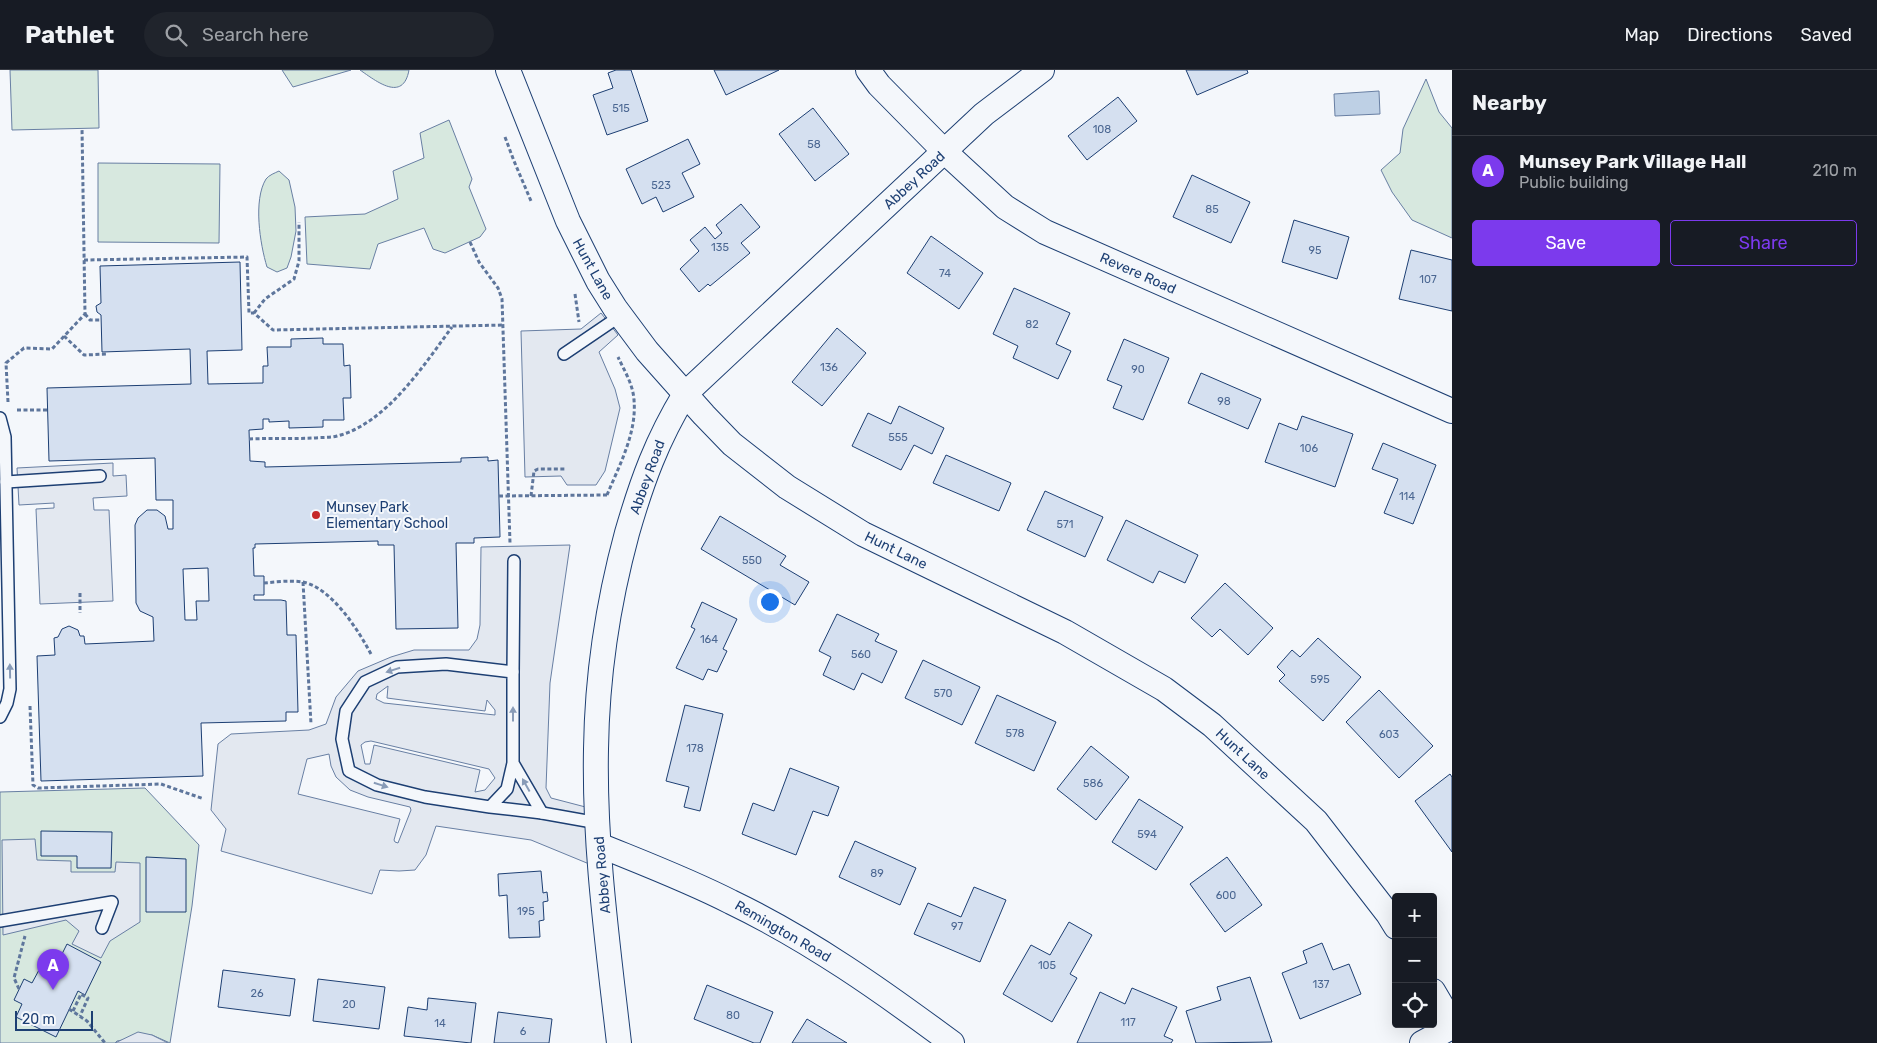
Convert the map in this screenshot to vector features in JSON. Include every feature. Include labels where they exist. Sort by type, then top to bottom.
[{"type":"street","name":"Hunt Lane","points":[[508,70],[568,221],[589,266],[620,316],[646,351],[732,444],[787,488],[862,534],[1065,632],[1164,689],[1204,719],[1316,821],[1392,920]]},
{"type":"street","name":"Revere Road","points":[[868,70],[879,85],[944,151],[1005,207],[1045,232],[1452,411]]},
{"type":"street","name":"Abbey Road","points":[[619,1043],[598,834],[596,749],[602,650],[614,585],[636,503],[645,475],[667,424],[685,394],[984,114],[1042,70]]},
{"type":"street","name":"Remington Road","points":[[598,834],[740,906],[822,952],[894,1000],[952,1043]]},
{"type":"street","points":[[1437,998],[1452,1023]]},
{"type":"street","points":[[1422,1043],[1452,1027]]},
{"type":"lane","points":[[564,354],[620,316]]},
{"type":"lane","points":[[0,418],[4,437],[6,482],[10,689],[7,703],[0,718]]},
{"type":"lane","points":[[6,482],[100,476]]},
{"type":"lane","points":[[490,807],[507,789],[513,763],[514,561]]},
{"type":"lane","points":[[513,672],[446,664],[397,668],[365,682],[346,711],[342,739],[349,771],[377,785],[436,800],[542,813],[598,834]]},
{"type":"lane","points":[[513,763],[542,813]]},
{"type":"lane","points":[[0,921],[112,902],[102,928]]},
{"type":"path","points":[[82,128],[85,314],[90,320],[101,320]]},
{"type":"path","points":[[254,313],[265,299],[294,279],[299,261],[299,222]]},
{"type":"path","points":[[470,242],[479,262],[498,288],[502,298],[510,546],[514,561]]},
{"type":"path","points":[[84,260],[246,257],[249,313],[254,313],[274,330],[504,325]]},
{"type":"path","points":[[8,404],[6,363],[24,348],[52,349],[85,314]]},
{"type":"path","points":[[249,439],[336,436],[360,426],[374,417],[395,398],[421,369],[452,327]]},
{"type":"path","points":[[64,336],[84,355],[108,354]]},
{"type":"path","points":[[499,496],[607,495],[624,455],[634,415],[634,399],[630,381],[616,353]]},
{"type":"path","points":[[11,411],[47,410]]},
{"type":"path","points":[[531,496],[534,471],[538,469],[566,468]]},
{"type":"path","points":[[264,583],[303,582],[318,588],[339,606],[363,638],[372,656]]},
{"type":"path","points":[[303,582],[311,724]]},
{"type":"path","points":[[80,593],[80,613]]},
{"type":"path","points":[[30,706],[33,784],[38,788],[161,784],[204,799]]},
{"type":"path","points":[[20,989],[14,978],[30,916]]},
{"type":"path","points":[[80,1016],[88,998],[81,994],[71,1010],[94,1028],[105,1043]]},
{"type":"shaded area","points":[[10,70],[98,70],[99,128],[12,130]]},
{"type":"shaded area","points":[[282,70],[351,70],[293,87]]},
{"type":"shaded area","points":[[360,70],[409,70],[406,80],[401,85],[395,87],[381,84]]},
{"type":"shaded area","points":[[1426,79],[1439,112],[1452,128],[1452,238],[1412,220],[1392,192],[1381,170],[1400,153],[1403,129]]},
{"type":"shaded area","points":[[449,120],[472,179],[469,187],[486,229],[480,237],[445,253],[433,249],[424,228],[378,244],[370,269],[307,264],[305,217],[365,214],[398,199],[393,171],[424,158],[420,133]]},
{"type":"shaded area","points":[[98,163],[220,164],[219,243],[98,242]]},
{"type":"shaded area","points":[[279,171],[289,180],[295,207],[296,231],[287,268],[277,272],[267,267],[260,235],[259,210],[262,188],[266,179]]},
{"type":"shaded area","points":[[601,313],[618,335],[599,352],[615,389],[620,408],[605,471],[596,485],[567,485],[561,476],[525,477],[521,331],[581,329]]},
{"type":"shaded area","points":[[113,463],[113,476],[126,475],[127,496],[93,498],[94,510],[109,510],[113,601],[40,604],[36,509],[54,508],[54,503],[19,505],[17,468]]},
{"type":"shaded area","points":[[570,545],[550,683],[546,788],[551,798],[597,810],[599,868],[531,840],[436,826],[426,855],[415,870],[380,870],[372,894],[221,851],[226,829],[211,810],[218,744],[231,734],[309,730],[326,724],[336,697],[358,671],[391,657],[414,650],[469,650],[477,639],[480,625],[481,547]],"holes":[[[388,686],[387,698],[485,711],[487,700],[495,710],[495,715],[384,703],[376,699],[377,694]],[[371,741],[489,769],[495,778],[485,790],[475,792],[480,770],[374,745],[370,764],[365,764],[361,745]],[[329,754],[331,766],[336,777],[350,790],[368,797],[410,807],[411,810],[398,843],[394,840],[400,819],[298,794],[307,759]]]},
{"type":"shaded area","points":[[145,788],[199,845],[192,906],[170,1043],[152,1035],[117,1041],[115,1043],[0,1043],[0,792]]},
{"type":"shaded area","points":[[35,839],[37,860],[71,861],[71,872],[115,872],[116,862],[140,863],[140,922],[110,941],[101,958],[72,944],[79,931],[66,920],[3,935],[2,840]]},
{"type":"shaded area","points":[[138,1032],[152,1035],[168,1043],[115,1043]]},
{"type":"water","points":[[1379,91],[1380,114],[1335,116],[1334,94]]},
{"type":"building","points":[[616,70],[631,70],[648,121],[607,135],[593,95],[613,88],[608,73]]},
{"type":"building","points":[[714,70],[779,70],[726,95]]},
{"type":"building","points":[[1186,70],[1247,70],[1248,73],[1197,95]]},
{"type":"building","points":[[1118,97],[1137,121],[1087,160],[1068,136]]},
{"type":"building","points":[[813,108],[849,154],[815,181],[779,134]]},
{"type":"building","points":[[688,139],[700,164],[682,173],[694,197],[663,212],[656,197],[642,204],[626,169]]},
{"type":"building","points":[[1192,175],[1250,202],[1231,243],[1173,217]]},
{"type":"building","points":[[741,204],[760,227],[741,243],[750,253],[710,286],[708,284],[699,292],[680,269],[699,251],[690,240],[705,227],[715,239],[722,233],[716,225]]},
{"type":"building","points":[[1294,220],[1349,237],[1337,279],[1282,262]]},
{"type":"building","points":[[931,236],[983,273],[959,309],[907,273]]},
{"type":"building","points":[[1411,250],[1452,260],[1452,311],[1399,299]]},
{"type":"building","points":[[240,262],[242,350],[207,351],[208,384],[263,383],[263,366],[268,366],[267,347],[291,347],[291,339],[323,338],[323,344],[343,344],[344,366],[350,365],[351,398],[343,398],[344,420],[323,420],[323,427],[289,428],[289,421],[269,422],[269,419],[263,419],[263,429],[249,430],[250,461],[265,462],[265,467],[461,462],[461,458],[488,457],[488,461],[498,460],[500,537],[474,538],[474,543],[456,543],[458,628],[396,629],[394,545],[378,545],[378,541],[255,544],[255,548],[253,548],[254,576],[264,576],[264,595],[254,595],[254,600],[286,601],[287,635],[296,635],[298,712],[286,712],[286,721],[201,723],[203,776],[41,781],[37,656],[55,655],[54,638],[58,637],[62,629],[69,626],[78,630],[80,636],[84,636],[85,644],[154,641],[153,617],[140,611],[136,603],[135,525],[138,518],[147,510],[157,510],[165,516],[168,529],[173,529],[173,500],[156,500],[155,458],[49,461],[47,388],[191,384],[190,349],[102,352],[101,315],[97,312],[96,306],[101,303],[100,266]],"holes":[[[208,568],[209,601],[196,601],[197,620],[185,620],[183,569]]]},
{"type":"building","points":[[1014,288],[1070,313],[1056,344],[1071,351],[1058,379],[1013,358],[1018,346],[993,334]]},
{"type":"building","points":[[837,328],[866,353],[822,406],[792,382]]},
{"type":"building","points":[[1124,339],[1169,358],[1143,420],[1113,408],[1122,386],[1107,380]]},
{"type":"building","points":[[1201,373],[1261,399],[1248,429],[1188,403]]},
{"type":"building","points":[[899,406],[944,428],[932,454],[914,445],[901,470],[852,446],[868,413],[891,424]]},
{"type":"building","points":[[1302,416],[1353,434],[1335,487],[1265,462],[1279,423],[1297,430]]},
{"type":"building","points":[[1383,443],[1436,465],[1413,524],[1384,513],[1398,479],[1372,469]]},
{"type":"building","points":[[946,455],[1011,483],[999,511],[933,483]]},
{"type":"building","points":[[1045,491],[1103,517],[1085,557],[1027,530]]},
{"type":"building","points":[[720,516],[786,556],[780,565],[809,582],[795,605],[701,549]]},
{"type":"building","points":[[1126,520],[1198,555],[1185,583],[1159,571],[1153,583],[1107,560]]},
{"type":"building","points":[[1225,583],[1273,628],[1248,655],[1220,629],[1212,637],[1191,618]]},
{"type":"building","points":[[702,602],[737,619],[723,649],[727,651],[717,672],[708,669],[703,680],[676,668],[695,629],[691,627]]},
{"type":"building","points":[[837,614],[879,634],[875,641],[897,651],[882,683],[862,673],[854,690],[823,675],[831,657],[819,651]]},
{"type":"building","points":[[1318,638],[1361,677],[1323,721],[1279,681],[1285,675],[1277,667],[1292,650],[1300,657]]},
{"type":"building","points":[[923,660],[980,687],[962,725],[905,698]]},
{"type":"building","points":[[1379,690],[1433,746],[1399,778],[1346,722]]},
{"type":"building","points":[[997,695],[1056,722],[1034,771],[975,743]]},
{"type":"building","points":[[685,705],[723,714],[700,811],[684,807],[689,787],[666,781]]},
{"type":"building","points":[[1091,746],[1129,777],[1096,820],[1057,789]]},
{"type":"building","points":[[790,768],[839,787],[828,816],[813,811],[796,855],[742,834],[753,803],[774,811]]},
{"type":"building","points":[[1450,774],[1452,777],[1452,852],[1415,801]]},
{"type":"building","points":[[1139,799],[1183,827],[1156,870],[1112,842]]},
{"type":"building","points":[[41,831],[112,832],[111,868],[77,868],[77,856],[41,856]]},
{"type":"building","points":[[855,841],[916,868],[900,905],[839,877]]},
{"type":"building","points":[[146,857],[186,859],[186,912],[146,912]]},
{"type":"building","points":[[1227,857],[1262,905],[1225,932],[1190,884]]},
{"type":"building","points":[[541,871],[543,893],[547,892],[548,901],[543,902],[544,920],[539,921],[540,937],[509,938],[507,895],[499,896],[498,874]]},
{"type":"building","points":[[974,887],[1006,900],[980,962],[914,934],[928,903],[961,917]]},
{"type":"building","points":[[1069,922],[1092,935],[1070,974],[1077,978],[1052,1022],[1003,994],[1031,945],[1050,955]]},
{"type":"building","points":[[1322,943],[1333,970],[1349,964],[1361,994],[1300,1019],[1282,973],[1307,963],[1303,951]]},
{"type":"building","points":[[67,944],[101,962],[85,995],[78,991],[56,1037],[16,1017],[22,1004],[14,1000],[24,979],[32,983],[39,970],[51,976]]},
{"type":"building","points":[[223,970],[295,979],[290,1016],[218,1007]]},
{"type":"building","points":[[1250,977],[1272,1042],[1196,1043],[1186,1011],[1221,1000],[1217,987]]},
{"type":"building","points":[[318,979],[385,987],[379,1029],[313,1021]]},
{"type":"building","points":[[707,985],[773,1012],[760,1043],[754,1043],[694,1019]]},
{"type":"building","points":[[1132,988],[1177,1007],[1164,1036],[1173,1040],[1171,1043],[1077,1043],[1100,992],[1125,1004]]},
{"type":"building","points":[[428,998],[476,1003],[471,1043],[404,1036],[408,1007],[427,1010]]},
{"type":"building","points":[[498,1012],[552,1019],[549,1043],[494,1043]]},
{"type":"building","points":[[807,1019],[847,1043],[792,1043]]},
{"type":"place","name":"Munsey Park Elementary School","points":[[316,515]]},
{"type":"place","name":"Munsey Park Village Hall","points":[[53,990]]}]
